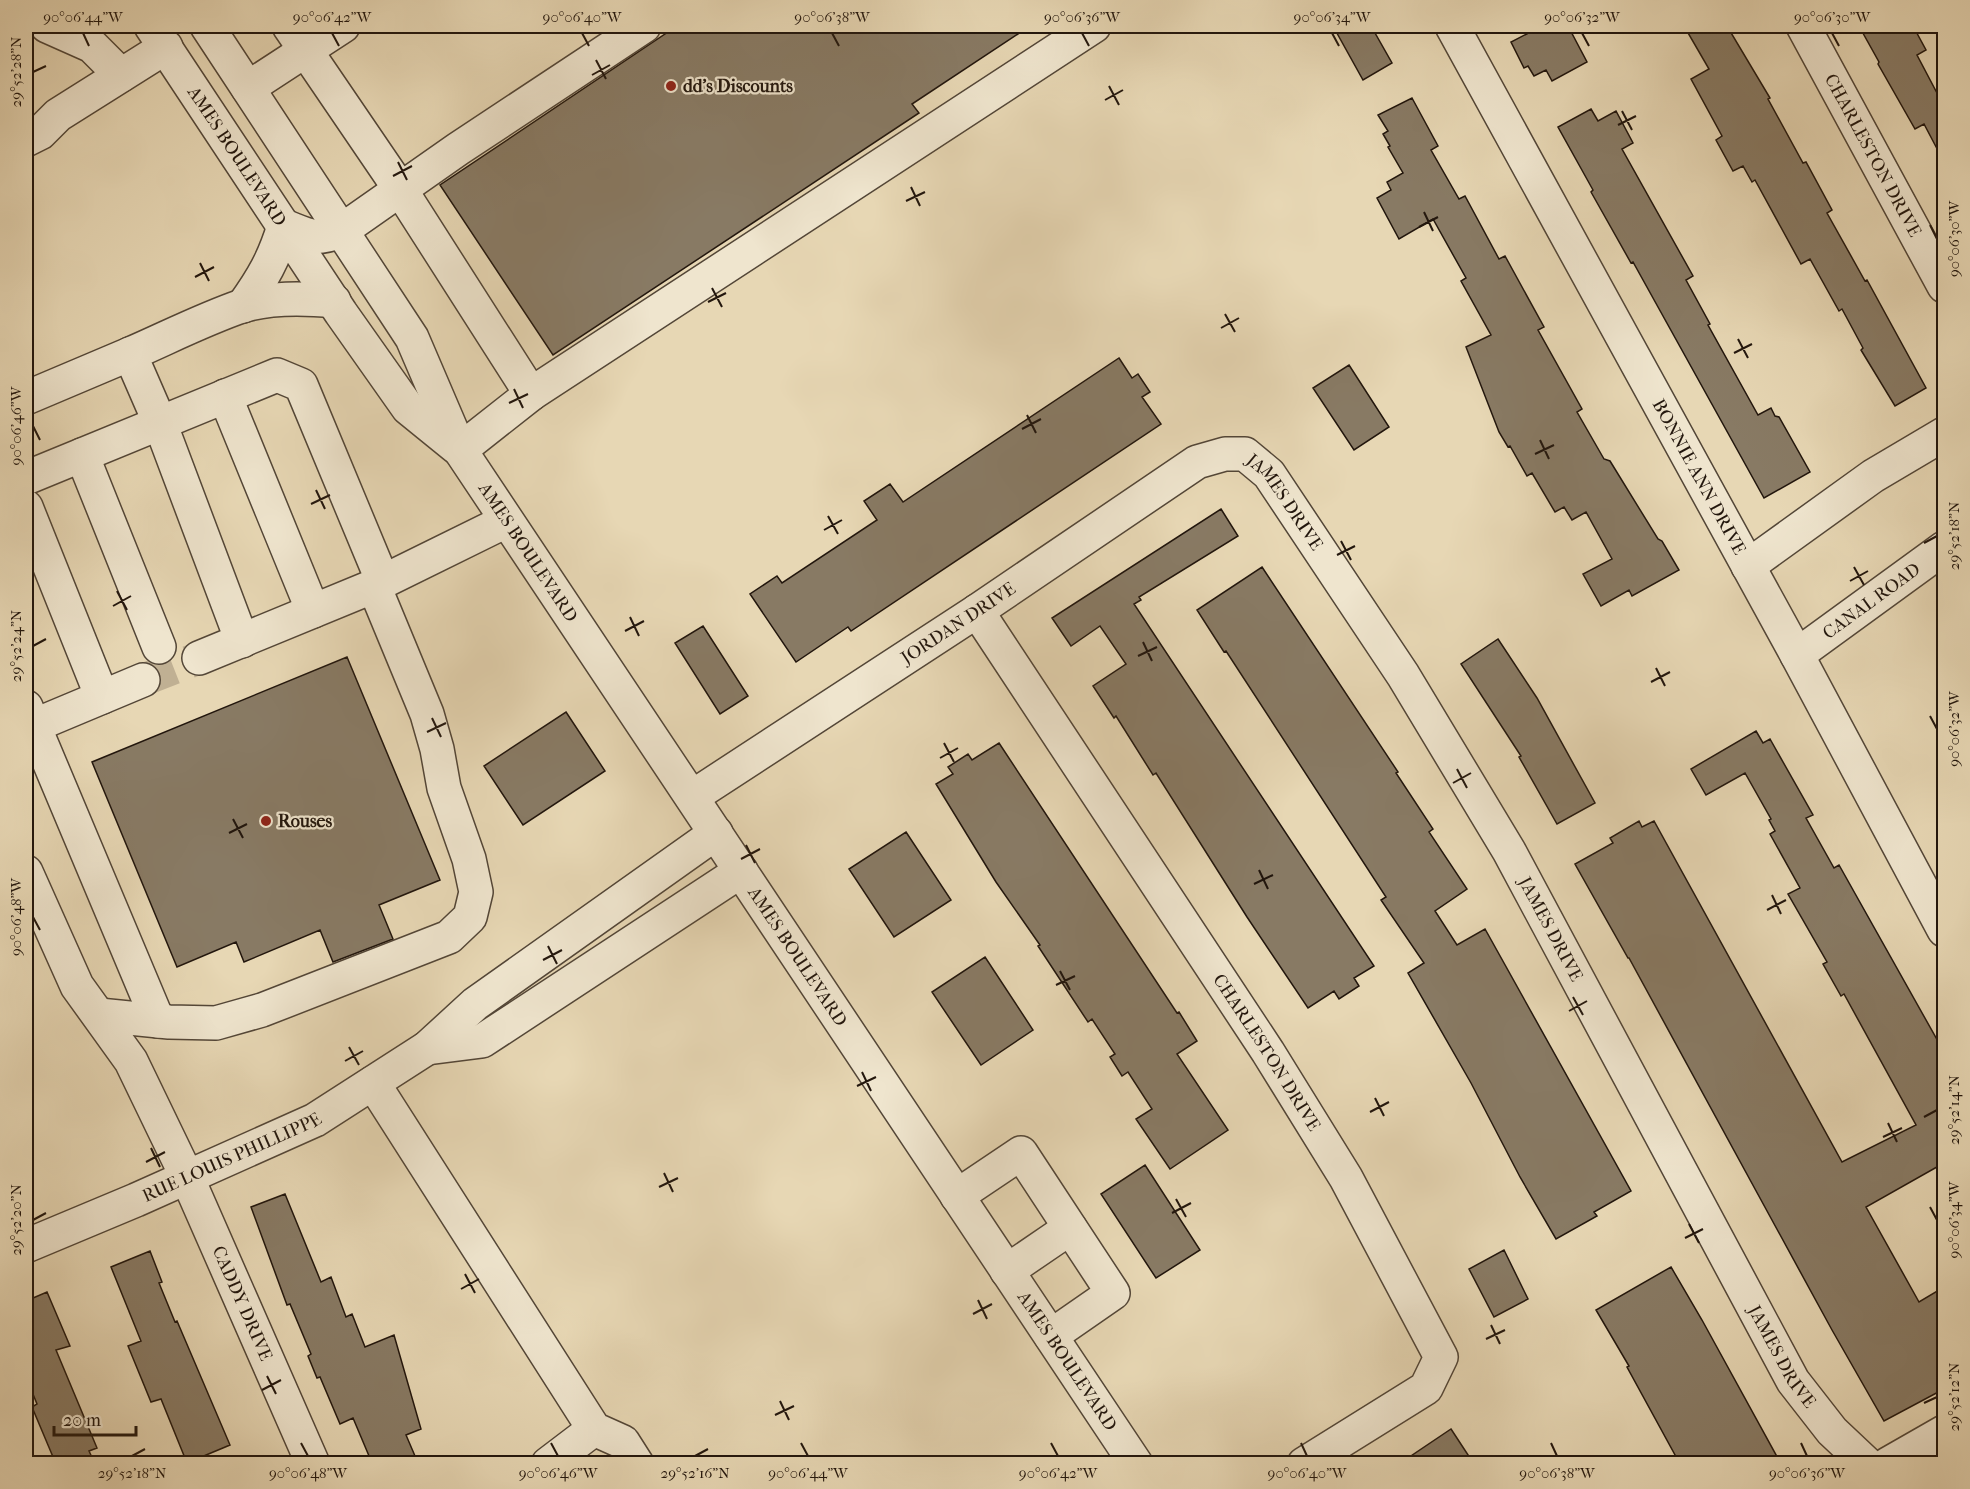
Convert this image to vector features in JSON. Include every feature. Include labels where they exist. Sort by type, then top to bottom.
[{"type":"street","points":[[47,26],[92,46],[121,75]]},
{"type":"street","name":"AMES BOULEVARD","points":[[207,26],[412,338],[460,450],[1136,1464]]},
{"type":"street","points":[[248,88],[297,38],[343,26]]},
{"type":"street","points":[[243,306],[275,256],[284,226],[309,236],[323,238],[341,231],[644,26]]},
{"type":"street","points":[[460,450],[531,394],[1094,26]]},
{"type":"street","name":"BONNIE ANN DRIVE","points":[[1452,26],[1797,655],[1944,930]]},
{"type":"street","name":"CHARLESTON DRIVE","points":[[1803,26],[1944,286]]},
{"type":"street","points":[[26,141],[40,133],[58,115],[121,75],[158,36]]},
{"type":"street","name":"AMES BOULEVARD","points":[[158,36],[334,302],[408,408],[460,450]]},
{"type":"street","points":[[297,38],[400,189],[531,394]]},
{"type":"street","points":[[26,398],[243,306],[295,299],[334,302]]},
{"type":"street","points":[[130,354],[160,423],[242,641]]},
{"type":"street","points":[[26,478],[277,375],[301,385],[427,714],[437,749],[444,788],[469,859],[476,892],[470,917],[449,937],[262,1010],[216,1023],[158,1021],[99,1015]]},
{"type":"street","points":[[225,396],[313,611]]},
{"type":"street","points":[[1748,566],[1873,476],[1944,434]]},
{"type":"street","name":"JORDAN DRIVE","points":[[692,797],[977,611],[1197,462],[1225,454]]},
{"type":"street","name":"JAMES DRIVE","points":[[1225,454],[1245,454],[1269,474],[1403,675],[1509,851],[1793,1381],[1832,1431],[1868,1464]]},
{"type":"street","points":[[82,455],[159,646]]},
{"type":"street","points":[[26,507],[102,697]]},
{"type":"street","points":[[200,658],[379,584],[507,520]]},
{"type":"street","name":"CANAL ROAD","points":[[1797,655],[1944,548]]},
{"type":"street","name":"CHARLESTON DRIVE","points":[[977,611],[1268,1052],[1346,1178],[1441,1358],[1426,1388],[1304,1464]]},
{"type":"street","points":[[143,680],[102,697],[28,720],[158,1021]]},
{"type":"street","name":"RUE LOUIS PHILLIPPE","points":[[26,1246],[315,1120],[427,1048],[475,1004],[716,833]]},
{"type":"street","name":"RUE LOUIS PHILLIPPE","points":[[427,1048],[482,1041],[741,871]]},
{"type":"street","name":"CADDY DRIVE","points":[[26,872],[77,986],[131,1060],[187,1177],[314,1464]]},
{"type":"street","points":[[373,1083],[594,1429],[623,1443],[637,1464]]},
{"type":"street","points":[[957,1196],[1020,1153],[1113,1293],[1051,1336]]},
{"type":"street","points":[[1007,1271],[1070,1228]]},
{"type":"street","points":[[548,1464],[594,1429]]},
{"type":"street","points":[[1888,1464],[1944,1432]]},
{"type":"building","points":[[677,26],[1030,26],[912,104],[919,113],[553,355],[440,185]]},
{"type":"building","points":[[1333,26],[1371,26],[1392,63],[1363,80]]},
{"type":"building","points":[[1542,26],[1568,26],[1587,62],[1552,81],[1546,70],[1534,76],[1528,66],[1524,68],[1511,42]]},
{"type":"building","points":[[1684,26],[1727,26],[1770,98],[1768,99],[1803,163],[1806,162],[1832,210],[1827,213],[1865,281],[1867,280],[1926,388],[1895,406],[1861,350],[1863,348],[1842,309],[1839,311],[1810,259],[1801,264],[1755,180],[1752,182],[1743,166],[1733,171],[1716,140],[1722,136],[1691,79],[1709,69]]},
{"type":"building","points":[[1859,26],[1913,26],[1926,50],[1917,55],[1937,93],[1944,89],[1944,162],[1924,124],[1915,129]]},
{"type":"building","points":[[1412,98],[1438,146],[1431,150],[1459,199],[1465,196],[1499,259],[1505,256],[1544,327],[1538,330],[1582,409],[1577,412],[1604,459],[1610,461],[1679,570],[1632,596],[1629,590],[1601,606],[1583,574],[1612,559],[1586,512],[1572,520],[1564,507],[1555,512],[1532,473],[1527,476],[1499,432],[1466,347],[1491,335],[1461,281],[1466,278],[1433,219],[1399,239],[1377,198],[1391,190],[1387,182],[1403,173],[1388,147],[1390,146],[1383,134],[1388,131],[1378,115]]},
{"type":"building","points":[[1591,109],[1598,121],[1616,111],[1633,143],[1622,149],[1693,276],[1686,280],[1710,324],[1708,325],[1758,415],[1771,408],[1775,416],[1779,417],[1810,472],[1764,498],[1633,262],[1631,263],[1591,192],[1593,190],[1558,127]]},
{"type":"building","points":[[1119,358],[1132,378],[1138,374],[1150,392],[1142,397],[1161,424],[851,631],[848,627],[796,662],[750,594],[777,576],[782,583],[877,520],[864,501],[890,484],[903,502]]},
{"type":"building","points":[[1349,365],[1389,427],[1354,450],[1313,388]]},
{"type":"building","points":[[1221,509],[1238,536],[1139,597],[1141,600],[1134,604],[1374,966],[1354,978],[1359,986],[1339,999],[1334,991],[1308,1008],[1156,773],[1153,775],[1116,716],[1114,718],[1093,686],[1126,664],[1100,626],[1071,646],[1052,618]]},
{"type":"building","points":[[1262,567],[1398,772],[1396,773],[1433,829],[1429,832],[1467,889],[1435,911],[1457,945],[1485,929],[1631,1191],[1594,1212],[1597,1216],[1556,1239],[1408,973],[1424,963],[1381,900],[1386,897],[1197,610]]},
{"type":"building","points":[[703,626],[748,696],[720,714],[675,643]]},
{"type":"building","points":[[1498,639],[1537,698],[1595,803],[1557,824],[1519,757],[1521,756],[1461,664]]},
{"type":"building","name":"Rouses","points":[[347,657],[440,880],[379,905],[393,939],[333,962],[320,930],[244,962],[236,942],[177,967],[92,762]]},
{"type":"building","points":[[566,712],[605,771],[523,825],[484,766]]},
{"type":"building","points":[[1756,731],[1763,743],[1770,739],[1813,815],[1806,818],[1834,868],[1839,865],[1944,1052],[1944,1163],[1866,1207],[1919,1302],[1944,1287],[1944,1389],[1884,1421],[1575,864],[1613,843],[1610,838],[1639,821],[1642,827],[1654,821],[1842,1162],[1916,1125],[1844,994],[1841,996],[1823,964],[1827,962],[1788,894],[1800,888],[1770,834],[1775,831],[1769,820],[1771,819],[1745,773],[1706,795],[1691,769]]},
{"type":"building","points":[[999,743],[1197,1041],[1177,1054],[1228,1130],[1170,1169],[1136,1119],[1152,1109],[1128,1072],[1122,1076],[1110,1057],[1115,1054],[1092,1019],[1088,1022],[1038,946],[1040,945],[996,882],[936,784],[953,774],[948,767],[968,754],[972,760]]},
{"type":"building","points":[[906,832],[951,900],[894,937],[849,869]]},
{"type":"building","points":[[985,957],[1033,1030],[981,1065],[932,992]]},
{"type":"building","points":[[1145,1165],[1200,1250],[1156,1278],[1101,1194]]},
{"type":"building","points":[[285,1194],[321,1282],[331,1277],[346,1317],[352,1314],[365,1347],[394,1335],[421,1429],[406,1435],[418,1463],[372,1463],[353,1418],[340,1424],[320,1377],[317,1378],[308,1356],[311,1354],[290,1304],[287,1305],[251,1207]]},
{"type":"building","points":[[1504,1250],[1528,1299],[1494,1317],[1469,1269]]},
{"type":"building","points":[[150,1251],[162,1282],[159,1283],[175,1322],[177,1321],[230,1445],[187,1463],[161,1399],[151,1402],[128,1346],[141,1341],[111,1267]]},
{"type":"building","points":[[1671,1267],[1781,1464],[1680,1464],[1627,1367],[1629,1366],[1596,1310]]},
{"type":"building","points":[[47,1292],[70,1346],[56,1350],[97,1448],[89,1451],[95,1464],[56,1464],[32,1407],[37,1404],[26,1377],[26,1301]]},
{"type":"building","points":[[1451,1429],[1474,1464],[1399,1464]]},
{"type":"tunnel","points":[[143,680],[199,658]]},
{"type":"place","name":"dd's Discounts","points":[[671,86]]},
{"type":"place","name":"Rouses","points":[[266,821]]}]
